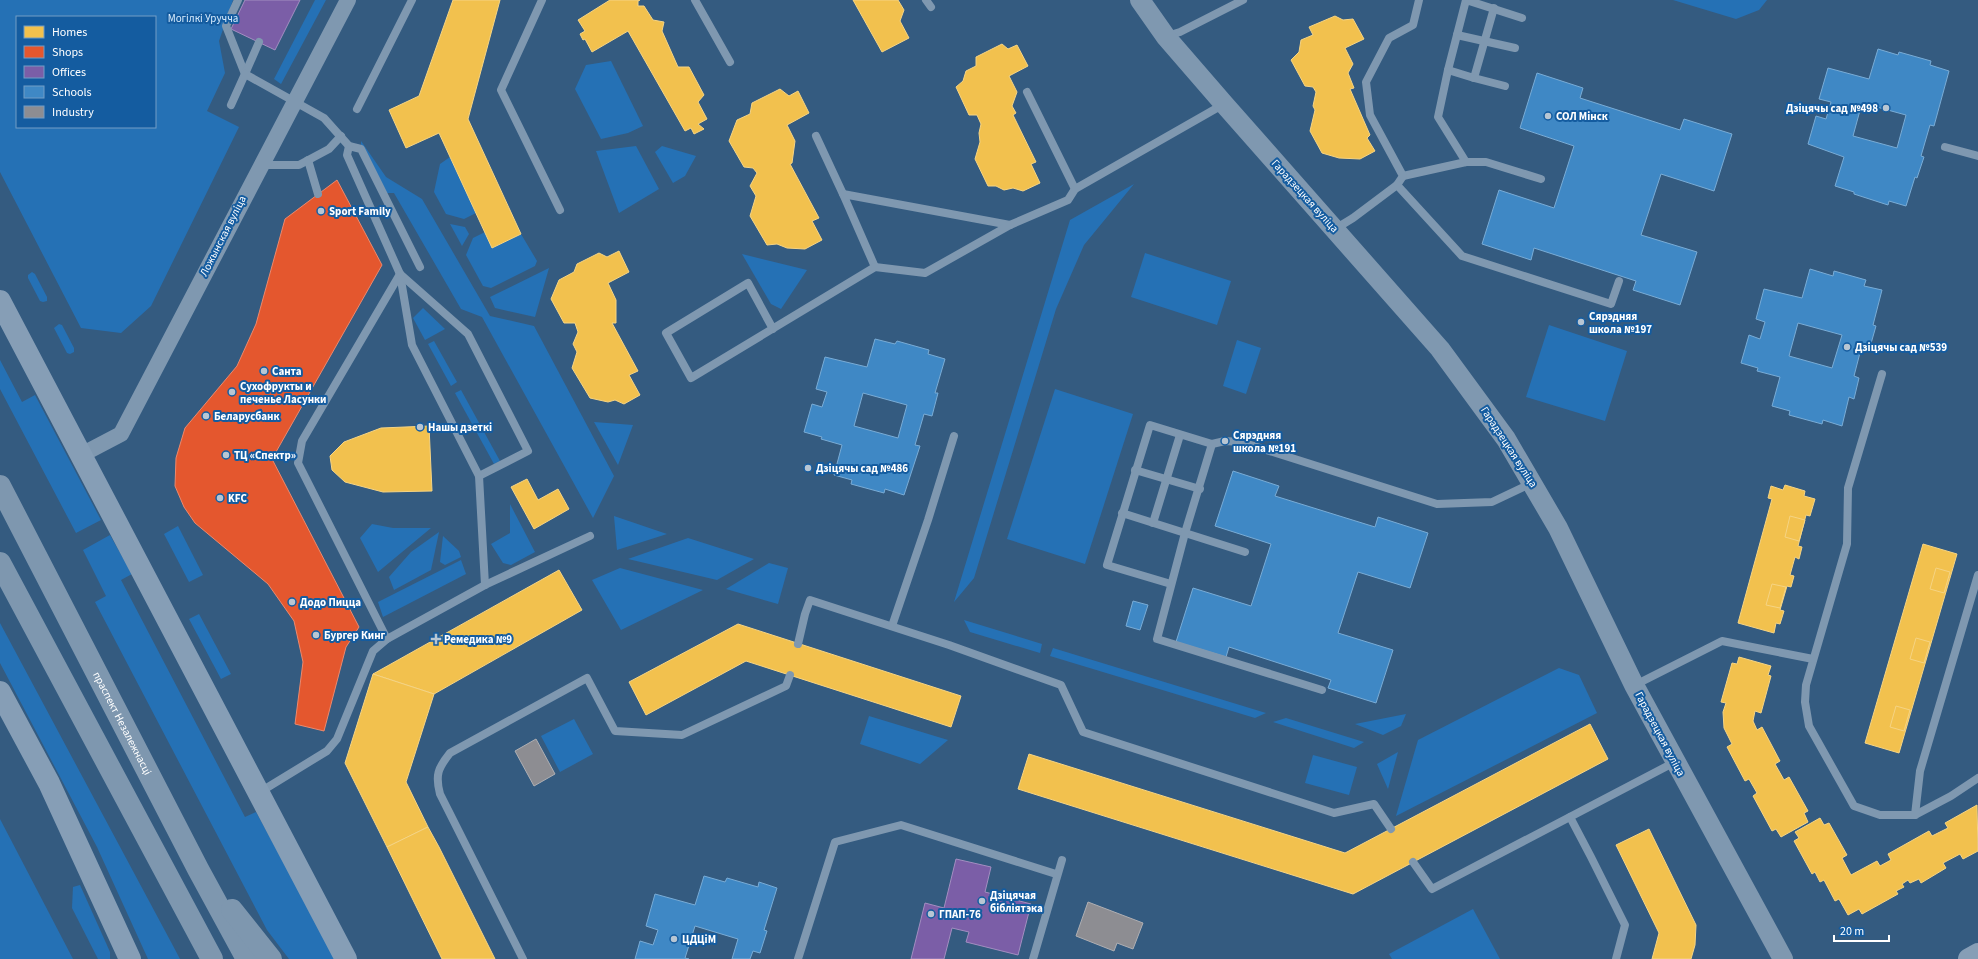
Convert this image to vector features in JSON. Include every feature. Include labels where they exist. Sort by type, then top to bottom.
[{"type":"highway","name":"праспект Незалежнасці","points":[[0,486],[198,869],[247,959]]},
{"type":"highway","points":[[0,564],[212,959]]},
{"type":"highway","points":[[198,869],[271,959]]},
{"type":"highway","points":[[170,880],[200,959]]},
{"type":"main road","points":[[0,301],[346,959]]},
{"type":"main road","points":[[0,692],[49,784],[130,959]]},
{"type":"main road","points":[[1969,959],[1978,954]]},
{"type":"street","name":"Ложынская вуліца","points":[[81,455],[121,434],[260,165],[348,0]]},
{"type":"street","name":"Гарадзецкая вуліца","points":[[1140,0],[1166,36],[1224,104],[1440,349],[1506,439],[1533,483],[1578,567],[1634,685],[1783,959]]},
{"type":"lane","points":[[238,0],[226,26],[245,74],[324,118],[350,146],[361,149],[420,267]]},
{"type":"lane","points":[[357,109],[412,0]]},
{"type":"lane","points":[[542,0],[501,90],[560,210]]},
{"type":"lane","points":[[695,0],[730,62]]},
{"type":"lane","points":[[1166,36],[1180,32],[1243,0]]},
{"type":"lane","points":[[1403,176],[1370,115],[1366,82],[1389,38],[1413,25],[1419,0]]},
{"type":"lane","points":[[1466,162],[1438,117],[1448,70],[1466,0],[1522,18]]},
{"type":"lane","points":[[1474,78],[1494,8]]},
{"type":"lane","points":[[1457,34],[1515,48]]},
{"type":"lane","points":[[231,105],[259,42]]},
{"type":"lane","points":[[1448,70],[1505,86]]},
{"type":"lane","points":[[1027,92],[1075,189]]},
{"type":"lane","points":[[773,329],[748,283],[666,333],[691,378],[773,329],[875,267],[925,273],[1010,225],[1068,200],[1075,189],[1224,104]]},
{"type":"lane","points":[[260,165],[299,165],[329,149],[341,136]]},
{"type":"lane","points":[[816,136],[875,267]]},
{"type":"lane","points":[[350,146],[347,156],[400,274],[412,345],[479,476],[485,586]]},
{"type":"lane","points":[[1945,147],[1978,156]]},
{"type":"lane","points":[[308,160],[318,194]]},
{"type":"lane","points":[[1335,229],[1353,218],[1397,185],[1403,176],[1466,162],[1486,162],[1541,179]]},
{"type":"lane","points":[[1397,185],[1462,256],[1612,304],[1619,281]]},
{"type":"lane","points":[[843,194],[1010,225]]},
{"type":"lane","points":[[400,274],[468,334],[528,451],[479,476]]},
{"type":"lane","points":[[387,639],[298,463],[302,441],[400,274]]},
{"type":"lane","points":[[1882,374],[1848,488],[1847,544],[1806,685],[1806,702],[1810,726],[1854,806],[1880,815],[1915,815],[1950,796],[1978,778]]},
{"type":"lane","points":[[1171,584],[1108,565],[1122,513],[1150,425],[1212,444],[1225,441],[1241,442],[1437,504],[1492,502],[1533,483]]},
{"type":"lane","points":[[1153,523],[1180,434]]},
{"type":"lane","points":[[892,626],[928,520],[954,436]]},
{"type":"lane","points":[[1212,444],[1171,584],[1157,639],[1322,690]]},
{"type":"lane","points":[[1135,470],[1200,488]]},
{"type":"lane","points":[[1122,513],[1245,552]]},
{"type":"lane","points":[[259,792],[326,751],[337,739],[373,651],[387,639],[485,586],[590,536]]},
{"type":"lane","points":[[1915,815],[1920,771],[1978,576]]},
{"type":"lane","points":[[798,644],[810,600],[892,626],[1061,685],[1083,732],[1334,812],[1374,804],[1391,829]]},
{"type":"lane","points":[[1634,685],[1722,640],[1813,660]]},
{"type":"lane","points":[[523,959],[440,794],[436,781],[438,771],[450,753],[587,678],[615,731],[682,735],[786,686],[790,675]]},
{"type":"lane","points":[[1414,862],[1432,889],[1675,762]]},
{"type":"lane","points":[[1570,817],[1625,925],[1616,959]]},
{"type":"lane","points":[[798,959],[835,842],[901,825],[1056,874]]},
{"type":"lane","points":[[1033,959],[1056,874],[1062,860]]},
{"type":"green space","name":"Могілкі Уручча","points":[[0,0],[233,0],[219,41],[225,73],[207,111],[239,127],[151,306],[121,333],[81,328],[0,172]]},
{"type":"green space","points":[[315,0],[326,0],[281,84],[274,79]]},
{"type":"green space","points":[[1673,0],[1767,0],[1759,10],[1736,19]]},
{"type":"green space","points":[[611,61],[643,126],[628,133],[601,139],[575,89],[586,65]]},
{"type":"green space","points":[[361,141],[386,177],[422,199],[490,316],[534,326],[614,476],[593,518],[482,317],[461,309],[394,193],[387,193],[361,150]]},
{"type":"green space","points":[[636,146],[659,189],[619,213],[596,151]]},
{"type":"green space","points":[[662,146],[696,156],[685,176],[673,183],[655,152]]},
{"type":"green space","points":[[450,157],[476,213],[464,219],[446,214],[434,192],[440,164]]},
{"type":"green space","points":[[1134,184],[1084,245],[1056,309],[974,578],[954,602],[1070,220]]},
{"type":"green space","points":[[450,224],[465,227],[469,234],[462,246]]},
{"type":"green space","points":[[485,232],[492,248],[521,234],[537,261],[535,266],[491,288],[483,286],[466,255],[473,238]]},
{"type":"green space","points":[[1145,253],[1231,281],[1217,325],[1131,297]]},
{"type":"green space","points":[[742,254],[807,270],[781,309],[771,304]]},
{"type":"green space","points":[[549,268],[535,317],[495,308],[490,297]]},
{"type":"green space","points":[[32,272],[35,274],[47,297],[47,301],[40,301],[28,278],[28,275]]},
{"type":"green space","points":[[423,308],[445,329],[425,340],[413,318]]},
{"type":"green space","points":[[59,324],[62,325],[74,348],[74,352],[70,354],[67,353],[54,328]]},
{"type":"green space","points":[[1549,325],[1627,351],[1605,421],[1526,397]]},
{"type":"green space","points":[[1237,340],[1261,348],[1246,394],[1223,386]]},
{"type":"green space","points":[[434,341],[457,382],[451,386],[428,344]]},
{"type":"green space","points":[[0,360],[22,402],[35,395],[101,520],[76,533],[0,389]]},
{"type":"green space","points":[[1055,389],[1133,414],[1085,564],[1007,539]]},
{"type":"green space","points":[[461,390],[500,461],[494,464],[455,393]]},
{"type":"green space","points":[[594,422],[633,425],[618,465]]},
{"type":"green space","points":[[510,504],[535,552],[511,565],[503,563],[491,544],[510,533]]},
{"type":"green space","points":[[614,516],[667,534],[617,550]]},
{"type":"green space","points":[[372,524],[393,528],[431,528],[378,572],[360,538]]},
{"type":"green space","points":[[178,526],[203,575],[189,582],[164,534]]},
{"type":"green space","points":[[439,532],[431,570],[394,590],[389,577],[411,552]]},
{"type":"green space","points":[[110,535],[132,574],[121,580],[245,817],[256,812],[337,959],[289,959],[267,930],[95,602],[106,596],[83,550]]},
{"type":"green space","points":[[443,536],[459,551],[461,557],[445,565],[440,562]]},
{"type":"green space","points":[[688,538],[754,559],[717,580],[628,559]]},
{"type":"green space","points":[[461,560],[466,574],[383,617],[378,602]]},
{"type":"green space","points":[[769,563],[788,568],[778,604],[726,589]]},
{"type":"green space","points":[[620,568],[703,590],[621,630],[592,580]]},
{"type":"green space","points":[[199,614],[231,674],[221,679],[189,619]]},
{"type":"green space","points":[[964,620],[1042,644],[1040,653],[970,632]]},
{"type":"green space","points":[[0,623],[180,959],[148,959],[97,847],[0,663]]},
{"type":"green space","points":[[1053,648],[1266,713],[1255,718],[1050,656]]},
{"type":"green space","points":[[1559,668],[1579,675],[1597,713],[1396,816],[1418,740]]},
{"type":"green space","points":[[1406,714],[1401,726],[1383,735],[1355,724]]},
{"type":"green space","points":[[869,716],[948,740],[920,764],[860,744]]},
{"type":"green space","points":[[1286,718],[1364,742],[1354,748],[1273,722]]},
{"type":"green space","points":[[574,719],[593,754],[560,772],[541,736]]},
{"type":"green space","points":[[1398,752],[1388,789],[1377,764]]},
{"type":"green space","points":[[1313,755],[1357,767],[1349,795],[1305,783]]},
{"type":"green space","points":[[0,819],[73,959],[0,959]]},
{"type":"green space","points":[[80,885],[110,952],[110,959],[98,959],[72,908],[73,887]]},
{"type":"green space","points":[[1473,909],[1500,959],[1392,959],[1389,954]]},
{"type":"building: Homes","points":[[453,0],[500,0],[468,119],[521,234],[492,248],[439,133],[406,148],[389,110],[419,96]]},
{"type":"building: Homes","points":[[610,0],[640,0],[638,1],[638,6],[644,6],[653,20],[664,22],[662,31],[678,67],[689,67],[704,95],[698,102],[707,119],[698,124],[704,129],[694,134],[691,128],[685,131],[628,31],[592,52],[585,39],[583,40],[580,34],[585,31],[578,20]]},
{"type":"building: Homes","points":[[853,0],[898,0],[904,10],[900,21],[909,38],[882,52]]},
{"type":"building: Homes","points":[[1335,16],[1343,20],[1353,19],[1364,39],[1345,48],[1353,64],[1348,73],[1354,88],[1350,89],[1370,135],[1367,138],[1375,151],[1360,159],[1339,158],[1322,153],[1310,131],[1315,110],[1313,106],[1316,92],[1313,87],[1305,86],[1291,60],[1299,52],[1301,40],[1313,35],[1309,27]]},
{"type":"building: Homes","points":[[1002,44],[1008,49],[1017,45],[1028,66],[1009,76],[1017,92],[1012,106],[1016,113],[1013,115],[1036,162],[1031,164],[1040,183],[1023,191],[1013,188],[1004,190],[996,186],[988,186],[975,159],[980,142],[979,133],[981,124],[977,115],[969,115],[956,87],[963,81],[966,71],[976,66],[976,57]]},
{"type":"building: Homes","points":[[780,89],[789,96],[798,91],[809,113],[787,125],[795,141],[792,163],[790,164],[819,218],[812,221],[822,240],[805,249],[787,248],[777,244],[767,245],[750,216],[756,196],[750,186],[757,173],[753,168],[744,167],[729,141],[737,120],[750,114],[752,103]]},
{"type":"building: Homes","points":[[619,251],[629,272],[608,283],[616,300],[616,323],[612,323],[638,371],[629,375],[640,395],[624,404],[615,400],[608,402],[590,398],[572,368],[577,352],[573,344],[578,332],[575,323],[564,323],[551,299],[559,280],[574,272],[577,264],[599,253],[607,257]]},
{"type":"building: Homes","points":[[429,426],[432,491],[383,492],[345,482],[332,470],[330,456],[344,442],[381,428]]},
{"type":"building: Homes","points":[[527,479],[538,500],[558,489],[569,509],[534,529],[511,487]]},
{"type":"building: Homes","points":[[1785,485],[1805,491],[1804,496],[1815,499],[1810,516],[1806,515],[1798,546],[1802,547],[1799,559],[1795,557],[1790,575],[1794,576],[1791,587],[1787,586],[1780,610],[1784,611],[1780,624],[1776,623],[1774,633],[1738,623],[1772,499],[1768,498],[1771,486],[1783,490]]},
{"type":"building: Homes","points":[[1790,516],[1805,520],[1799,541],[1785,537]]},
{"type":"building: Homes","points":[[1923,544],[1957,554],[1899,753],[1865,743]]},
{"type":"building: Homes","points":[[1936,568],[1950,572],[1944,593],[1930,589]]},
{"type":"building: Homes","points":[[559,570],[582,610],[434,694],[373,674]]},
{"type":"building: Homes","points":[[1772,584],[1786,587],[1780,608],[1766,605]]},
{"type":"building: Homes","points":[[738,624],[961,696],[951,727],[746,661],[646,715],[629,682]]},
{"type":"building: Homes","points":[[1916,638],[1930,642],[1924,663],[1910,659]]},
{"type":"building: Homes","points":[[1739,657],[1771,666],[1768,675],[1771,676],[1761,713],[1755,711],[1753,721],[1757,730],[1762,727],[1780,761],[1775,764],[1784,780],[1789,777],[1808,811],[1804,813],[1808,822],[1781,837],[1776,829],[1772,831],[1753,796],[1757,793],[1749,779],[1745,781],[1727,747],[1732,744],[1724,728],[1723,712],[1726,703],[1721,702],[1732,663],[1737,664]]},
{"type":"building: Homes","points":[[373,674],[434,694],[406,782],[428,827],[387,847],[345,763]]},
{"type":"building: Homes","points":[[1896,706],[1910,710],[1904,731],[1890,727]]},
{"type":"building: Homes","points":[[1590,724],[1608,759],[1353,894],[1018,789],[1029,754],[1345,853]]},
{"type":"building: Homes","points":[[1977,805],[1978,851],[1963,859],[1960,854],[1943,863],[1946,868],[1921,883],[1919,879],[1910,883],[1908,880],[1902,884],[1904,887],[1896,891],[1898,894],[1862,914],[1859,909],[1848,915],[1839,899],[1835,901],[1824,880],[1820,882],[1815,872],[1812,874],[1794,841],[1799,838],[1795,832],[1820,818],[1824,825],[1829,823],[1847,855],[1842,858],[1851,875],[1877,861],[1880,866],[1891,860],[1888,854],[1929,831],[1932,836],[1948,828],[1945,823]]},
{"type":"building: Homes","points":[[428,827],[495,959],[442,959],[387,847]]},
{"type":"building: Homes","points":[[1649,829],[1696,925],[1695,945],[1691,959],[1652,959],[1659,933],[1616,845]]},
{"type":"building: Shops","name":"ТЦ «Спектр»","points":[[337,180],[382,265],[272,459],[359,627],[346,647],[324,731],[295,724],[303,662],[294,621],[268,584],[195,523],[184,507],[175,486],[176,458],[185,428],[237,366],[256,324],[285,219]]},
{"type":"building: Offices","points":[[245,0],[300,0],[275,50],[231,29]]},
{"type":"building: Offices","points":[[956,859],[991,867],[985,892],[1031,904],[1018,955],[966,942],[969,932],[952,928],[944,959],[911,959],[925,903],[944,908]]},
{"type":"building: Schools","points":[[1878,49],[1898,55],[1899,52],[1931,61],[1930,65],[1949,71],[1934,126],[1930,125],[1921,156],[1924,157],[1917,178],[1915,177],[1906,206],[1889,201],[1888,205],[1835,186],[1844,157],[1808,144],[1816,116],[1826,119],[1831,102],[1819,99],[1828,68],[1869,79]],"holes":[[[1862,103],[1906,115],[1897,148],[1853,136]]]},
{"type":"building: Schools","points":[[1537,73],[1583,88],[1580,98],[1680,130],[1684,119],[1732,134],[1714,191],[1661,174],[1641,235],[1697,252],[1680,305],[1633,290],[1636,281],[1534,248],[1531,260],[1482,244],[1499,190],[1554,208],[1574,146],[1520,128]]},
{"type":"building: Schools","points":[[1810,269],[1833,276],[1834,271],[1866,280],[1864,286],[1882,290],[1873,325],[1876,326],[1870,347],[1862,345],[1854,376],[1859,378],[1854,399],[1849,397],[1842,426],[1823,420],[1822,424],[1789,415],[1790,411],[1772,406],[1780,377],[1757,371],[1758,368],[1741,363],[1749,335],[1760,339],[1765,322],[1756,319],[1764,289],[1802,298]],"holes":[[[1798,323],[1842,335],[1832,368],[1789,356]]]},
{"type":"building: Schools","points":[[875,339],[895,344],[897,341],[929,350],[928,354],[945,359],[935,393],[938,393],[932,416],[924,414],[915,445],[920,446],[904,495],[885,489],[884,493],[851,484],[852,480],[834,475],[842,445],[804,432],[812,404],[822,407],[827,392],[816,389],[825,357],[867,367]],"holes":[[[863,393],[907,405],[898,438],[854,426]]]},
{"type":"building: Schools","points":[[1233,471],[1279,486],[1275,496],[1375,527],[1378,517],[1428,533],[1410,588],[1358,572],[1338,633],[1393,650],[1376,703],[1328,688],[1331,680],[1229,647],[1226,657],[1176,642],[1193,588],[1251,606],[1271,544],[1215,526]]},
{"type":"building: Schools","points":[[1133,601],[1148,605],[1140,630],[1126,626]]},
{"type":"building: Schools","points":[[704,876],[725,882],[727,878],[758,887],[759,882],[777,888],[764,930],[767,931],[760,953],[753,951],[750,959],[732,959],[738,939],[695,926],[685,958],[689,959],[635,959],[640,941],[653,945],[658,930],[646,926],[655,894],[695,905]]},
{"type":"building: Industry","points":[[536,739],[555,774],[534,786],[515,751]]},
{"type":"building: Industry","points":[[1088,902],[1143,923],[1133,949],[1117,943],[1114,951],[1076,936]]},
{"type":"place","name":"Дзіцячы сад №498","points":[[1886,108]]},
{"type":"place","name":"СОЛ Мінск","points":[[1548,116]]},
{"type":"place","name":"Sport Family","points":[[321,211]]},
{"type":"place","name":"Сярэдняя школа №197","points":[[1581,322]]},
{"type":"place","name":"Дзіцячы сад №539","points":[[1847,347]]},
{"type":"place","name":"Санта","points":[[264,371]]},
{"type":"place","name":"Сухофрукты и печенье Ласунки","points":[[232,392]]},
{"type":"place","name":"Беларусбанк","points":[[206,416]]},
{"type":"place","name":"Нашы дзеткі","points":[[420,427]]},
{"type":"place","name":"Сярэдняя школа №191","points":[[1225,441]]},
{"type":"place","name":"ТЦ «Спектр»","points":[[226,455]]},
{"type":"place","name":"Дзіцячы сад №486","points":[[808,468]]},
{"type":"place","name":"KFC","points":[[220,498]]},
{"type":"place","name":"Додо Пицца","points":[[292,602]]},
{"type":"place","name":"Бургер Кинг","points":[[316,635]]},
{"type":"place","name":"Ремедика №9","points":[[436,639]]},
{"type":"place","name":"Дзіцячая бібліятэка","points":[[982,901]]},
{"type":"place","name":"ГПАП-76","points":[[931,914]]},
{"type":"place","name":"ЦДЦіМ","points":[[674,939]]}]
